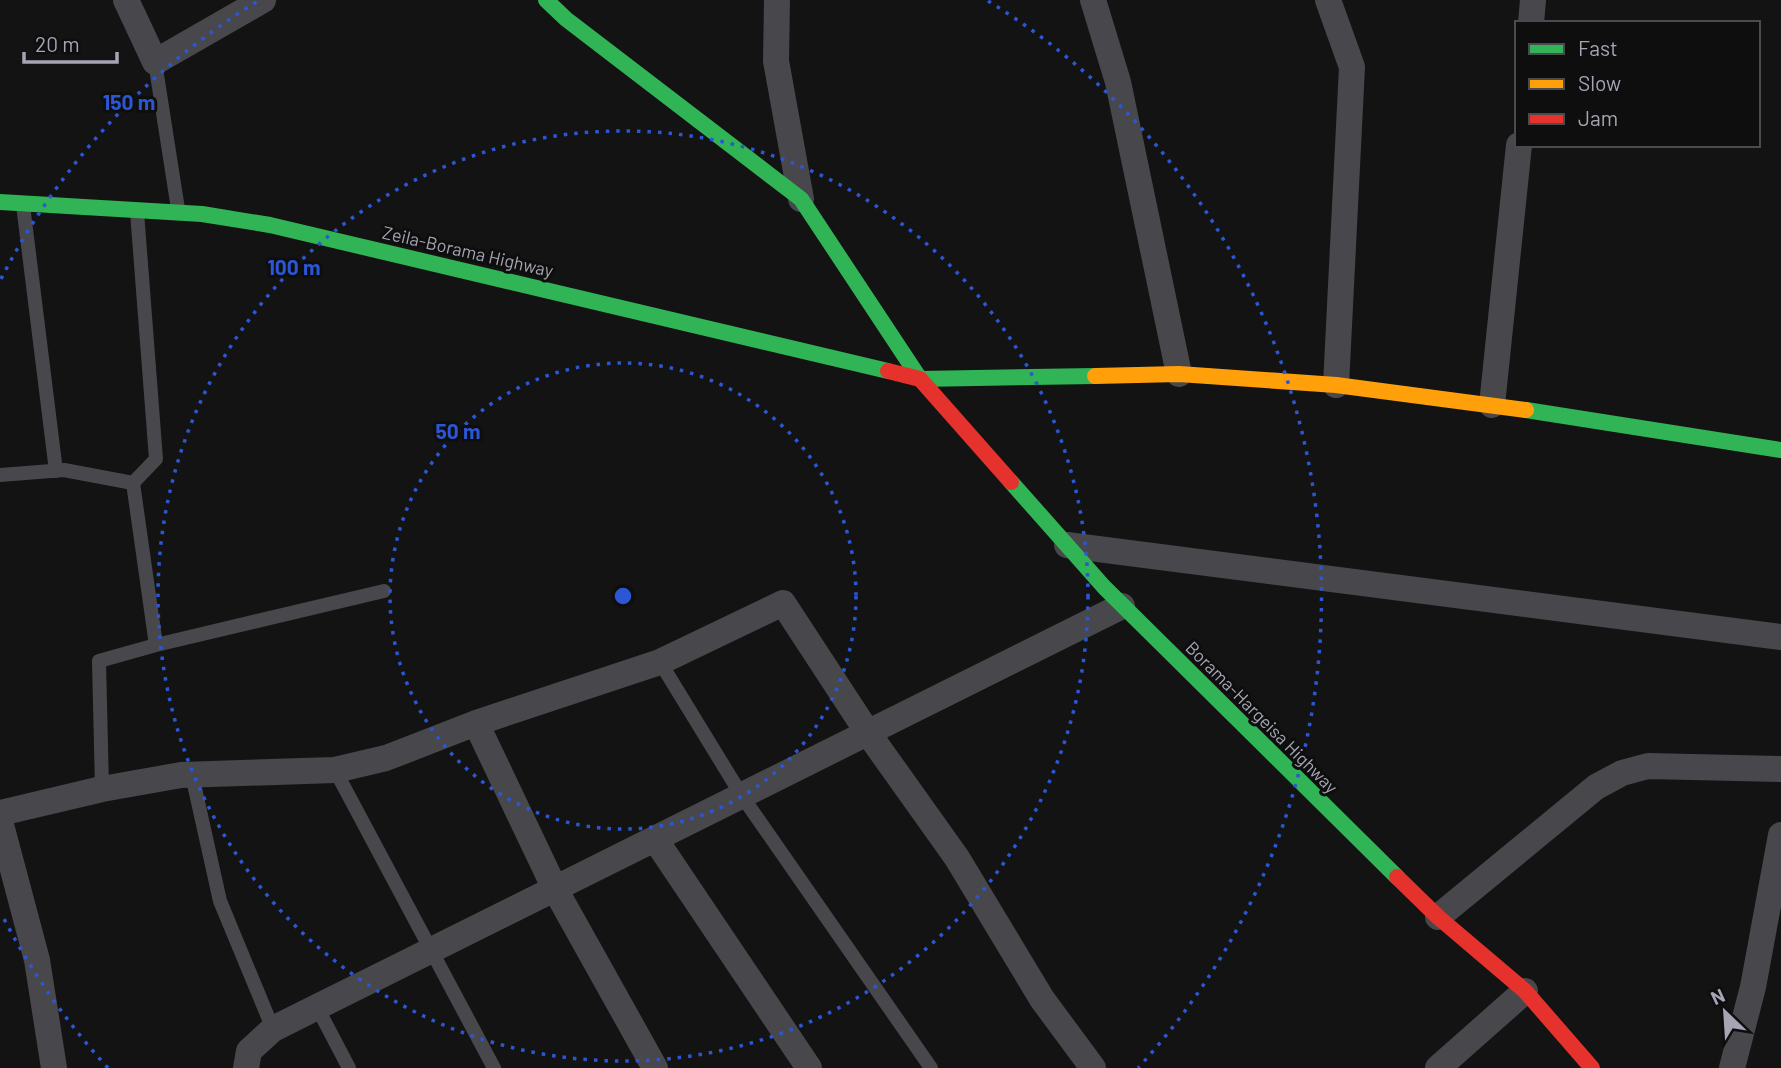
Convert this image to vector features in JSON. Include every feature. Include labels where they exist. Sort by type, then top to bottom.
[{"type":"main road","name":"Borama-Hargeisa Highway","points":[[545,0],[566,19],[801,199],[920,379],[1122,606],[1438,917],[1525,990],[1592,1068]]},
{"type":"main road","name":"Zeila-Borama Highway","points":[[0,202],[202,214],[270,225],[920,379],[1179,374],[1336,385],[1492,405],[1781,450]]},
{"type":"street","points":[[126,0],[155,62],[263,0]]},
{"type":"street","points":[[776,0],[776,61],[801,199]]},
{"type":"street","points":[[1093,0],[1118,82],[1179,374]]},
{"type":"street","points":[[1328,0],[1352,67],[1336,385]]},
{"type":"street","points":[[1531,21],[1533,0]]},
{"type":"street","points":[[1492,405],[1518,147]]},
{"type":"street","points":[[1067,545],[1781,637]]},
{"type":"street","points":[[0,813],[102,789],[191,775],[335,770],[386,758],[476,723],[660,663],[783,603],[868,733],[957,858],[1042,999],[1093,1068]]},
{"type":"street","points":[[246,1068],[249,1051],[273,1029],[1122,606]]},
{"type":"street","points":[[476,723],[555,889],[655,1068]]},
{"type":"street","points":[[1438,917],[1596,787],[1622,773],[1648,766],[1781,769]]},
{"type":"street","points":[[0,821],[37,960],[54,1068]]},
{"type":"street","points":[[1732,1068],[1753,987],[1781,835]]},
{"type":"street","points":[[655,839],[809,1068]]},
{"type":"street","points":[[1438,1068],[1525,990]]},
{"type":"lane","points":[[155,62],[180,224]]},
{"type":"lane","points":[[23,204],[56,471]]},
{"type":"lane","points":[[133,483],[156,459],[136,210]]},
{"type":"lane","points":[[0,475],[64,470],[133,483]]},
{"type":"lane","points":[[133,483],[156,645]]},
{"type":"lane","points":[[102,789],[99,661],[384,591]]},
{"type":"lane","points":[[660,663],[742,796],[932,1068]]},
{"type":"lane","points":[[335,770],[494,1068]]},
{"type":"lane","points":[[191,775],[220,901],[273,1029]]},
{"type":"lane","points":[[317,1007],[349,1068]]},
{"type":"traffic: fast","points":[[546,0],[566,19],[801,199],[920,379],[1095,376]]},
{"type":"traffic: fast","points":[[0,202],[202,214],[270,225],[888,371]]},
{"type":"traffic: fast","points":[[1526,410],[1781,450]]},
{"type":"traffic: fast","points":[[1011,482],[1104,587],[1397,877]]},
{"type":"traffic: slow","points":[[1095,376],[1179,374],[1336,385],[1526,410]]},
{"type":"traffic: jam","points":[[888,371],[920,379],[1011,482]]},
{"type":"traffic: jam","points":[[1397,877],[1438,917],[1525,991],[1592,1068]]}]
